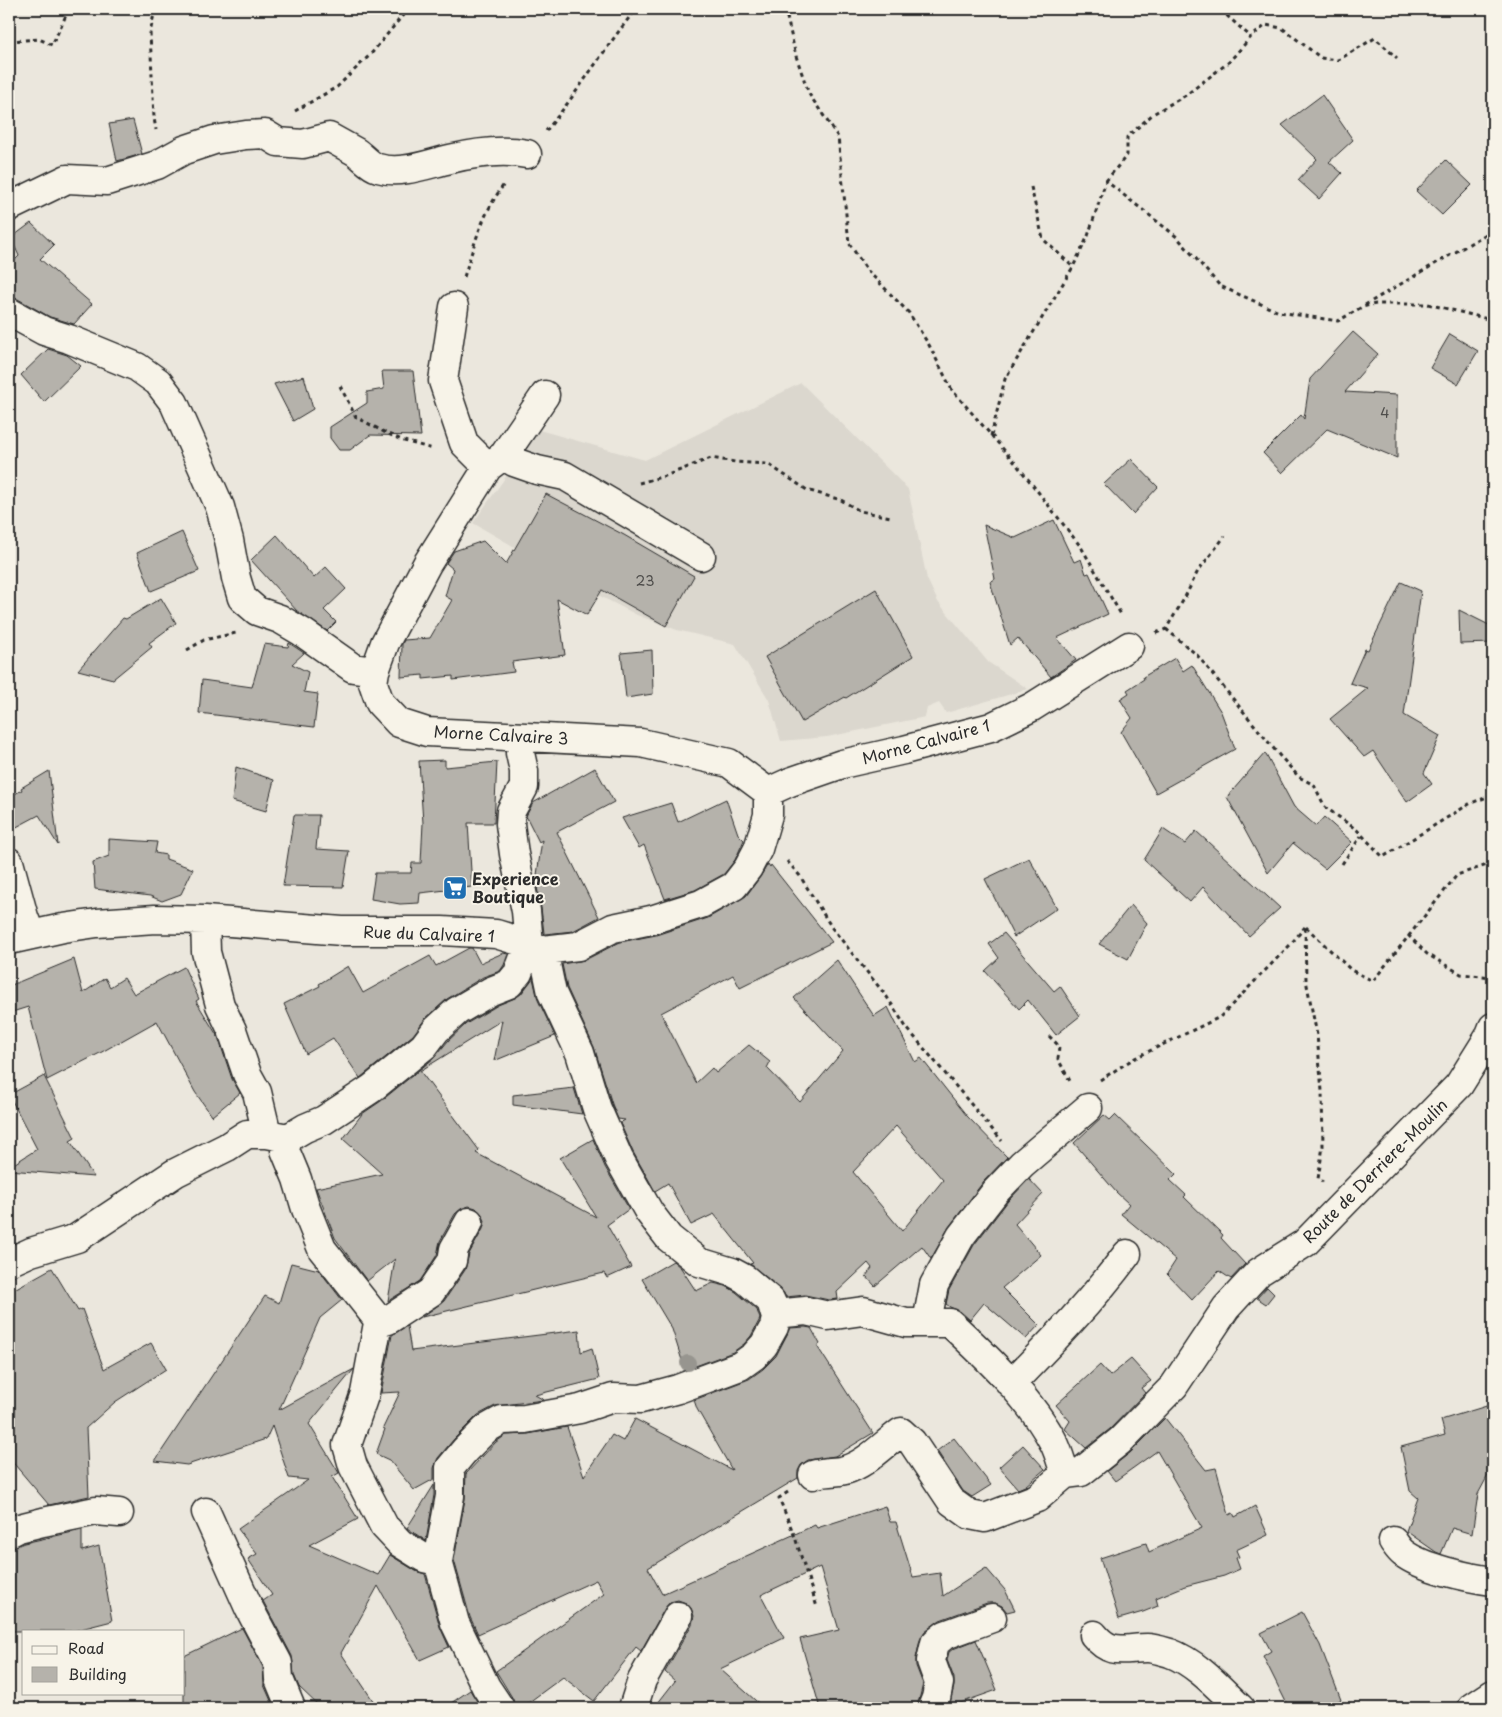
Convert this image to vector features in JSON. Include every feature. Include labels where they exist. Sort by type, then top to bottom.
[{"type":"street","points":[[9,207],[67,179],[107,181],[162,163],[184,150],[214,140],[258,134],[265,134],[278,142],[303,144],[329,137],[356,152],[376,168],[393,171],[479,154],[508,151],[527,154]]},
{"type":"street","points":[[454,307],[443,382],[464,443],[496,461],[514,462],[537,470],[565,476],[701,556]]},
{"type":"street","points":[[9,312],[44,331],[69,339],[137,367],[158,382],[174,403],[220,506],[242,598],[257,611],[280,619],[302,632],[353,668],[375,671]]},
{"type":"street","name":"Morne Calvaire 3","points":[[545,395],[496,461],[427,564],[385,643],[375,671],[373,683],[380,703],[399,723],[427,732],[641,743],[729,763],[768,792]]},
{"type":"street","name":"Morne Calvaire 1","points":[[768,792],[790,782],[842,764],[991,727],[1032,707],[1140,641]]},
{"type":"street","points":[[500,1708],[486,1687],[455,1624],[438,1561],[450,1496],[450,1468],[464,1450],[486,1429],[502,1420],[525,1419],[580,1409],[613,1398],[641,1399],[678,1389],[740,1366],[754,1356],[764,1345],[774,1327],[776,1318],[771,1301],[745,1279],[732,1272],[699,1262],[669,1238],[649,1212],[619,1159],[597,1109],[580,1053],[552,993],[536,947],[514,854],[510,824],[511,811],[524,787],[524,771],[520,753],[522,737]]},
{"type":"street","name":"Rue du Calvaire 1","points":[[20,938],[63,928],[97,923],[155,919],[205,920],[342,931],[442,931],[496,934],[536,947],[578,946],[613,928],[651,920],[701,904],[734,886],[748,868],[758,849],[768,816],[768,792]]},
{"type":"street","points":[[9,862],[24,917],[20,938]]},
{"type":"street","points":[[205,920],[206,952],[220,1005],[232,1030],[247,1074],[285,1150],[322,1249],[376,1317],[378,1323],[365,1393],[348,1445],[352,1466],[389,1532],[400,1543],[424,1558],[438,1561]]},
{"type":"street","points":[[9,1262],[31,1252],[78,1238],[175,1173],[247,1134],[278,1136],[324,1120],[371,1089],[424,1046],[436,1030],[457,1011],[491,991],[509,984],[536,947]]},
{"type":"street","name":"Route de Derriere-Moulin","points":[[814,1476],[823,1472],[844,1470],[863,1462],[901,1432],[912,1442],[952,1502],[970,1515],[984,1518],[1037,1498],[1065,1474],[1081,1472],[1120,1441],[1174,1386],[1226,1308],[1259,1272],[1305,1243],[1459,1085],[1489,1037],[1493,1027]]},
{"type":"street","points":[[927,1322],[934,1285],[961,1236],[996,1191],[1022,1164],[1080,1115]]},
{"type":"street","points":[[378,1323],[388,1320],[431,1292],[452,1260],[454,1249],[469,1222]]},
{"type":"street","points":[[1011,1384],[1102,1288],[1127,1254]]},
{"type":"street","points":[[776,1318],[785,1313],[806,1311],[828,1316],[863,1311],[906,1323],[950,1323],[987,1357],[1038,1417],[1055,1446],[1065,1474]]},
{"type":"street","points":[[9,1533],[19,1528],[96,1511],[119,1513]]},
{"type":"street","points":[[206,1512],[249,1608],[278,1662],[279,1679],[291,1708]]},
{"type":"street","points":[[1393,1541],[1402,1553],[1419,1562],[1472,1578],[1493,1581]]},
{"type":"street","points":[[633,1708],[642,1680],[678,1616]]},
{"type":"street","points":[[932,1708],[939,1683],[931,1661],[936,1643],[945,1635],[992,1618]]},
{"type":"street","points":[[1094,1635],[1101,1644],[1121,1651],[1149,1648],[1171,1654],[1193,1666],[1219,1687],[1240,1708]]},
{"type":"street","points":[[1472,1708],[1493,1694]]},
{"type":"path","points":[[9,41],[39,39],[52,45],[69,9]]},
{"type":"path","points":[[155,9],[150,33],[154,118],[162,163]]},
{"type":"path","points":[[258,134],[262,126],[273,124],[337,87],[371,54],[408,9]]},
{"type":"path","points":[[785,9],[796,56],[809,94],[838,137],[849,243],[866,269],[909,313],[929,345],[952,390],[1017,465],[1081,548],[1125,619]]},
{"type":"path","points":[[1222,9],[1225,14],[1251,36]]},
{"type":"path","points":[[991,437],[1005,379],[1073,267],[1088,236],[1106,181],[1127,155],[1127,137],[1153,114],[1186,96],[1229,62],[1251,36],[1266,25],[1282,28],[1321,58],[1338,60],[1374,38],[1397,58]]},
{"type":"path","points":[[1106,181],[1177,237],[1220,286],[1279,312],[1338,321],[1493,230]]},
{"type":"path","points":[[1031,187],[1043,239],[1073,267]]},
{"type":"path","points":[[1362,307],[1376,304],[1428,304],[1492,320],[1493,322]]},
{"type":"path","points":[[340,386],[356,417],[386,433],[424,447],[439,450],[464,443]]},
{"type":"path","points":[[616,506],[625,490],[632,484],[665,476],[712,458],[735,462],[768,464],[807,490],[841,500],[860,511],[891,517]]},
{"type":"path","points":[[1140,641],[1166,629],[1198,571],[1225,536]]},
{"type":"path","points":[[187,650],[204,640],[250,631],[260,623],[264,613]]},
{"type":"path","points":[[1166,629],[1197,655],[1299,777],[1314,785],[1324,807],[1356,830],[1383,857],[1470,803],[1493,795]]},
{"type":"path","points":[[1342,864],[1361,836]]},
{"type":"path","points":[[760,843],[775,850],[800,876],[832,928],[887,997],[906,1027],[1022,1164]]},
{"type":"path","points":[[1305,927],[1350,970],[1373,981],[1456,874],[1493,863]]},
{"type":"path","points":[[1049,1036],[1059,1046],[1058,1059],[1067,1072],[1078,1100],[1070,1114],[1080,1115],[1096,1083],[1133,1059],[1220,1017],[1305,927]]},
{"type":"path","points":[[1305,927],[1306,980],[1317,1035],[1322,1091],[1323,1146],[1318,1179],[1329,1187],[1344,1204]]},
{"type":"path","points":[[1408,935],[1428,954],[1461,974],[1493,977]]},
{"type":"path","points":[[814,1476],[779,1498],[795,1537],[817,1607]]},
{"type":"shaded area","points":[[801,383],[908,489],[927,579],[938,602],[988,662],[1028,689],[946,713],[939,703],[927,708],[925,717],[827,737],[781,741],[769,700],[735,644],[677,630],[637,615],[598,595],[473,523],[539,430],[645,460]]},
{"type":"building","points":[[1322,95],[1353,140],[1329,162],[1342,173],[1319,199],[1298,180],[1317,159],[1282,125]]},
{"type":"building","points":[[133,120],[142,154],[117,161],[109,124]]},
{"type":"building","points":[[1446,160],[1472,185],[1442,215],[1416,191]]},
{"type":"building","points":[[31,223],[54,245],[40,259],[92,304],[74,324],[50,317],[9,296],[9,266],[19,256],[11,238]]},
{"type":"building","points":[[1353,332],[1378,354],[1345,392],[1397,395],[1397,458],[1327,429],[1282,473],[1263,453],[1301,415],[1304,419],[1310,379]]},
{"type":"building","points":[[1450,334],[1478,351],[1458,384],[1430,368]]},
{"type":"building","points":[[48,349],[67,355],[81,366],[44,402],[21,375]]},
{"type":"building","points":[[382,371],[413,371],[421,436],[370,435],[350,450],[339,450],[330,438],[330,427],[367,403],[367,392],[384,389]]},
{"type":"building","points":[[304,376],[313,409],[293,421],[274,384]]},
{"type":"building","points":[[1131,459],[1158,487],[1133,514],[1104,484]]},
{"type":"building","points":[[546,494],[624,535],[694,576],[666,626],[602,590],[587,615],[557,599],[565,655],[512,662],[514,672],[453,680],[453,676],[423,679],[423,675],[401,677],[402,644],[404,640],[430,638],[452,600],[445,596],[453,569],[446,563],[454,551],[483,541],[506,564]]},
{"type":"building","points":[[1054,520],[1074,562],[1081,559],[1086,574],[1089,573],[1108,614],[1057,638],[1076,660],[1051,677],[1018,638],[1010,645],[990,582],[995,579],[984,525],[1015,538]]},
{"type":"building","points":[[182,532],[199,571],[151,591],[137,553]]},
{"type":"building","points":[[277,535],[314,578],[326,567],[346,589],[324,610],[336,622],[327,631],[297,611],[251,560]]},
{"type":"building","points":[[1401,582],[1421,591],[1404,715],[1440,736],[1424,773],[1432,784],[1407,802],[1373,751],[1364,757],[1330,719],[1368,688],[1350,683],[1365,649],[1368,650]]},
{"type":"building","points":[[876,589],[913,656],[846,698],[802,722],[765,657]]},
{"type":"building","points":[[161,598],[176,623],[149,643],[152,647],[113,679],[78,670],[123,618],[126,619]]},
{"type":"building","points":[[1459,610],[1493,627],[1493,643],[1460,644]]},
{"type":"building","points":[[289,643],[304,653],[292,664],[308,672],[304,692],[318,694],[314,727],[199,713],[202,680],[252,687],[264,644],[288,647]]},
{"type":"building","points":[[652,650],[653,694],[626,698],[621,653]]},
{"type":"building","points":[[1175,658],[1183,671],[1192,665],[1221,712],[1235,749],[1156,793],[1121,732],[1132,718],[1120,699],[1129,693],[1127,690],[1144,679],[1143,677]]},
{"type":"building","points":[[1265,753],[1294,807],[1316,826],[1324,817],[1352,842],[1325,869],[1293,843],[1268,873],[1227,797]]},
{"type":"building","points":[[445,760],[445,767],[497,762],[494,823],[468,823],[472,887],[420,893],[419,903],[400,904],[371,899],[375,873],[411,873],[412,863],[421,863],[423,823],[419,761]]},
{"type":"building","points":[[236,767],[274,780],[266,811],[232,801]]},
{"type":"building","points":[[595,768],[614,802],[557,832],[599,917],[573,931],[545,934],[536,882],[542,840],[539,842],[526,816],[533,803]]},
{"type":"building","points":[[49,771],[58,845],[39,815],[9,831],[9,797]]},
{"type":"building","points":[[726,799],[738,834],[744,840],[735,860],[724,874],[695,890],[665,899],[644,845],[639,848],[622,818],[671,803],[678,822]]},
{"type":"building","points":[[294,815],[319,815],[316,849],[349,851],[343,887],[283,886]]},
{"type":"building","points":[[1163,829],[1185,844],[1196,831],[1280,908],[1249,936],[1203,887],[1190,902],[1144,860]]},
{"type":"building","points":[[109,839],[157,842],[155,853],[166,855],[166,859],[193,869],[181,894],[162,901],[150,896],[95,889],[93,862],[109,856]]},
{"type":"building","points":[[1029,858],[1057,908],[1014,937],[985,879]]},
{"type":"building","points":[[768,864],[770,867],[771,865],[832,942],[740,988],[733,975],[661,1013],[696,1083],[712,1068],[716,1073],[749,1045],[770,1062],[767,1068],[800,1102],[843,1051],[794,998],[837,960],[874,1016],[888,1007],[915,1062],[921,1058],[967,1116],[1007,1157],[984,1181],[949,1227],[931,1259],[922,1246],[875,1286],[866,1276],[872,1268],[868,1263],[837,1292],[838,1299],[829,1300],[805,1295],[786,1297],[781,1289],[750,1264],[753,1263],[714,1214],[691,1225],[668,1183],[655,1191],[633,1152],[620,1123],[625,1120],[618,1119],[594,1047],[567,988],[562,964],[585,960],[620,942],[656,935],[708,918],[746,896]],"holes":[[[896,1126],[943,1180],[902,1231],[853,1172]]]},
{"type":"building","points":[[1131,905],[1147,923],[1128,959],[1099,944]]},
{"type":"building","points":[[1004,933],[1054,991],[1060,986],[1080,1016],[1056,1035],[1028,1000],[1019,1009],[985,971],[999,958],[989,944]]},
{"type":"building","points":[[472,948],[480,963],[503,953],[508,954],[500,971],[483,977],[447,999],[425,1019],[413,1035],[360,1078],[333,1038],[306,1054],[284,1004],[320,986],[319,984],[348,966],[363,993],[430,956],[436,966]]},
{"type":"building","points":[[74,959],[83,993],[105,978],[110,987],[124,978],[134,994],[184,967],[199,999],[196,1001],[218,1037],[232,1079],[240,1093],[212,1116],[195,1092],[157,1021],[47,1080],[28,1007],[9,1013],[9,986]]},
{"type":"building","points":[[533,978],[538,1000],[555,1036],[494,1061],[502,1020],[420,1071],[479,1150],[476,1153],[596,1217],[560,1158],[593,1139],[605,1167],[629,1209],[607,1225],[631,1267],[607,1278],[604,1273],[422,1317],[444,1301],[465,1270],[469,1254],[483,1229],[485,1221],[482,1214],[476,1208],[469,1206],[455,1214],[440,1241],[437,1255],[420,1281],[388,1301],[395,1259],[367,1281],[335,1238],[316,1188],[382,1174],[343,1139],[362,1114],[434,1058],[466,1024],[521,994]]},
{"type":"building","points":[[44,1076],[75,1138],[70,1141],[94,1177],[9,1170],[9,1167],[37,1149],[9,1095]]},
{"type":"building","points":[[574,1088],[582,1114],[513,1105],[513,1095]]},
{"type":"building","points":[[1104,1115],[1110,1120],[1115,1115],[1176,1174],[1170,1180],[1186,1195],[1184,1197],[1223,1235],[1221,1238],[1245,1264],[1231,1279],[1219,1271],[1192,1300],[1167,1274],[1176,1260],[1121,1214],[1129,1204],[1116,1192],[1074,1143]]},
{"type":"building","points":[[1029,1179],[1043,1194],[1015,1224],[1041,1255],[1002,1288],[1039,1325],[1026,1339],[984,1303],[970,1320],[961,1312],[946,1304],[949,1290],[974,1245],[1008,1201]]},
{"type":"building","points":[[673,1261],[681,1268],[696,1291],[713,1283],[726,1286],[757,1310],[760,1319],[751,1336],[733,1352],[685,1370],[672,1329],[642,1279]]},
{"type":"building","points":[[291,1263],[319,1270],[342,1300],[320,1318],[279,1410],[354,1369],[309,1424],[339,1473],[332,1477],[358,1519],[309,1545],[378,1575],[390,1555],[416,1571],[425,1574],[440,1627],[449,1647],[420,1660],[378,1586],[341,1653],[378,1708],[321,1708],[299,1687],[294,1675],[292,1656],[263,1601],[272,1595],[248,1559],[257,1554],[238,1529],[308,1480],[289,1478],[272,1426],[266,1439],[187,1465],[155,1461],[265,1296],[279,1303]]},
{"type":"building","points":[[52,1268],[78,1311],[82,1309],[104,1369],[151,1343],[166,1369],[115,1402],[86,1428],[89,1496],[49,1505],[9,1458],[9,1292]]},
{"type":"building","points":[[1267,1287],[1274,1294],[1266,1304],[1257,1298]]},
{"type":"building","points":[[407,1326],[411,1351],[579,1330],[581,1352],[592,1348],[599,1379],[535,1395],[544,1400],[495,1406],[478,1415],[438,1458],[434,1468],[434,1479],[414,1490],[389,1460],[376,1454],[385,1429],[383,1428],[400,1392],[381,1393],[392,1335]]},
{"type":"building","points":[[790,1328],[811,1328],[820,1344],[817,1346],[873,1433],[835,1456],[808,1460],[801,1465],[798,1471],[798,1478],[648,1568],[662,1594],[815,1525],[817,1528],[885,1506],[890,1522],[896,1522],[913,1577],[940,1573],[943,1596],[986,1568],[1005,1590],[1015,1610],[1007,1612],[1002,1606],[995,1603],[987,1603],[940,1620],[925,1631],[920,1640],[916,1658],[916,1666],[923,1684],[917,1708],[820,1708],[800,1639],[839,1630],[820,1567],[761,1595],[784,1638],[720,1669],[764,1708],[654,1708],[675,1681],[665,1672],[692,1624],[694,1616],[691,1608],[686,1603],[678,1600],[670,1602],[665,1608],[641,1651],[636,1647],[594,1701],[563,1677],[521,1708],[515,1708],[513,1699],[496,1671],[604,1594],[596,1580],[478,1634],[470,1617],[454,1560],[465,1499],[466,1474],[496,1442],[506,1435],[528,1434],[567,1427],[584,1476],[612,1435],[623,1441],[635,1419],[732,1470],[697,1409],[694,1400],[749,1379],[776,1356]]},
{"type":"building","points":[[1131,1359],[1151,1381],[1141,1388],[1145,1393],[1110,1429],[1086,1448],[1065,1429],[1070,1421],[1056,1405],[1100,1365],[1110,1376]]},
{"type":"building","points":[[1493,1404],[1493,1466],[1478,1494],[1472,1534],[1452,1528],[1441,1554],[1406,1531],[1418,1498],[1410,1491],[1401,1447],[1445,1435],[1441,1420]]},
{"type":"building","points":[[1165,1418],[1206,1470],[1216,1468],[1229,1515],[1233,1513],[1235,1517],[1255,1506],[1268,1535],[1236,1550],[1239,1557],[1236,1558],[1240,1569],[1224,1576],[1185,1586],[1156,1598],[1158,1606],[1119,1619],[1100,1558],[1146,1543],[1149,1552],[1202,1528],[1157,1451],[1115,1481],[1107,1471],[1131,1452]]},
{"type":"building","points":[[954,1438],[991,1485],[972,1497],[963,1491],[937,1451]]},
{"type":"building","points":[[1023,1445],[1045,1469],[1025,1486],[1018,1489],[999,1467]]},
{"type":"building","points":[[434,1485],[434,1495],[426,1541],[407,1528]]},
{"type":"building","points":[[82,1530],[82,1551],[99,1546],[112,1621],[77,1630],[9,1631],[9,1549],[24,1543]]},
{"type":"building","points":[[1302,1612],[1320,1645],[1341,1700],[1336,1702],[1339,1708],[1289,1708],[1263,1656],[1271,1651],[1261,1633]]},
{"type":"building","points":[[242,1628],[263,1667],[264,1685],[272,1703],[241,1708],[184,1708],[185,1656]]},
{"type":"building","points":[[976,1640],[997,1690],[949,1707],[954,1678],[947,1660],[949,1652]]},
{"type":"building","points":[[470,1690],[481,1708],[444,1708]]},
{"type":"place","name":"Experience Boutique","points":[[455,888]]}]
